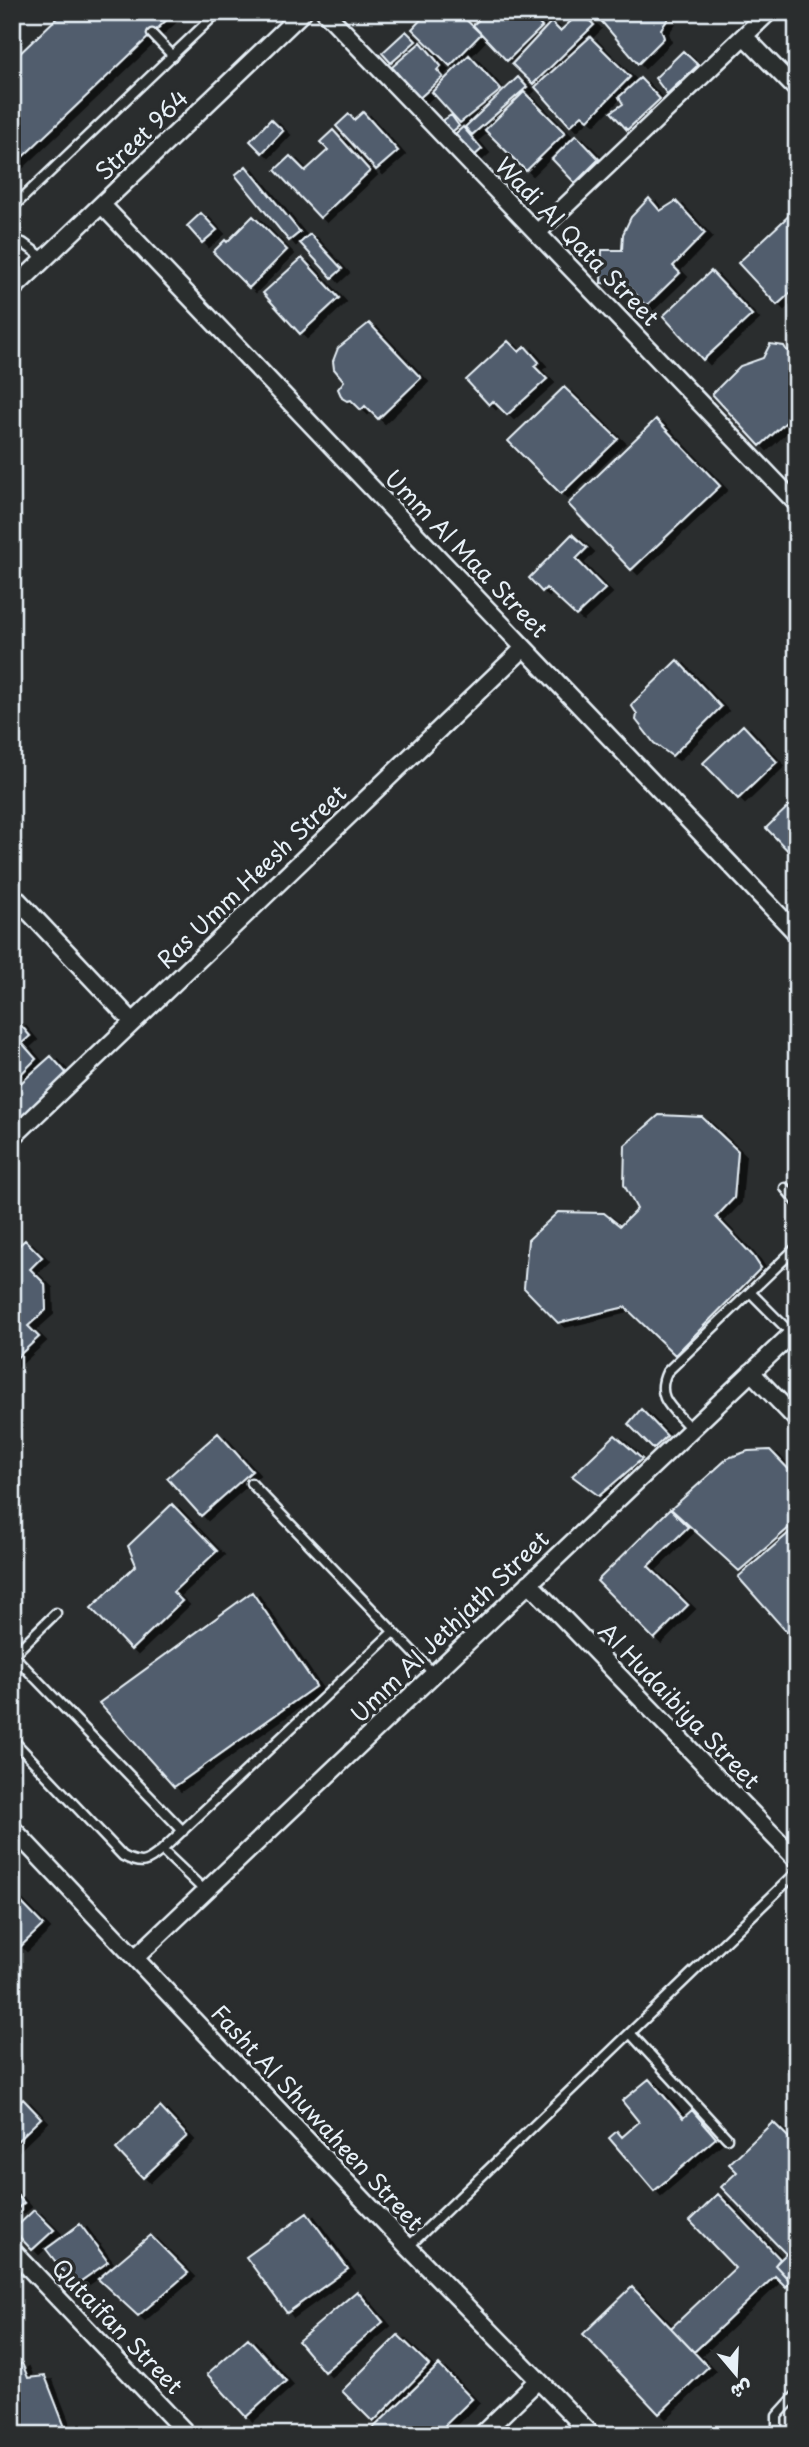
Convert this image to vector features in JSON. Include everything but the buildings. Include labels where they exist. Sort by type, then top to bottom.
[{"type":"street","name":"Street 964","points":[[12,290],[303,12]]},
{"type":"street","name":"Wadi Al Qata Street","points":[[325,12],[797,504]]},
{"type":"street","points":[[537,233],[769,12]]},
{"type":"street","points":[[744,36],[797,90]]},
{"type":"street","name":"Umm Al Maa Street","points":[[102,205],[524,648],[795,927]]},
{"type":"street","name":"Ras Umm Heesh Street","points":[[12,1139],[524,648]]},
{"type":"street","points":[[12,894],[133,1022]]},
{"type":"street","name":"Umm Al Jethjath Street","points":[[135,1958],[794,1331]]},
{"type":"street","points":[[751,1372],[797,1420]]},
{"type":"street","name":"Al Hudaibiya Street","points":[[529,1583],[797,1860]]},
{"type":"street","name":"Fasht Al Shuwaheen Street","points":[[12,1828],[408,2247],[592,2435]]},
{"type":"street","name":"Qutaifan Street","points":[[12,2250],[188,2435]]},
{"type":"street","points":[[481,2435],[538,2380]]},
{"type":"lane","points":[[12,208],[218,12]]},
{"type":"lane","points":[[152,34],[173,55]]},
{"type":"lane","points":[[12,239],[23,243],[45,259]]},
{"type":"lane","points":[[785,1188],[797,1202]]},
{"type":"lane","points":[[691,1429],[662,1397],[661,1385],[667,1371],[797,1247]]},
{"type":"lane","points":[[750,1292],[794,1331]]},
{"type":"lane","points":[[251,1483],[434,1674]]},
{"type":"lane","points":[[56,1613],[13,1655],[183,1831]]},
{"type":"lane","points":[[12,1739],[123,1856],[134,1862],[148,1861],[393,1632]]},
{"type":"lane","points":[[162,1850],[205,1891]]},
{"type":"lane","points":[[408,2247],[797,1872]]},
{"type":"lane","points":[[630,2033],[727,2138]]},
{"type":"lane","points":[[777,2435],[776,2416],[797,2394]]}]
